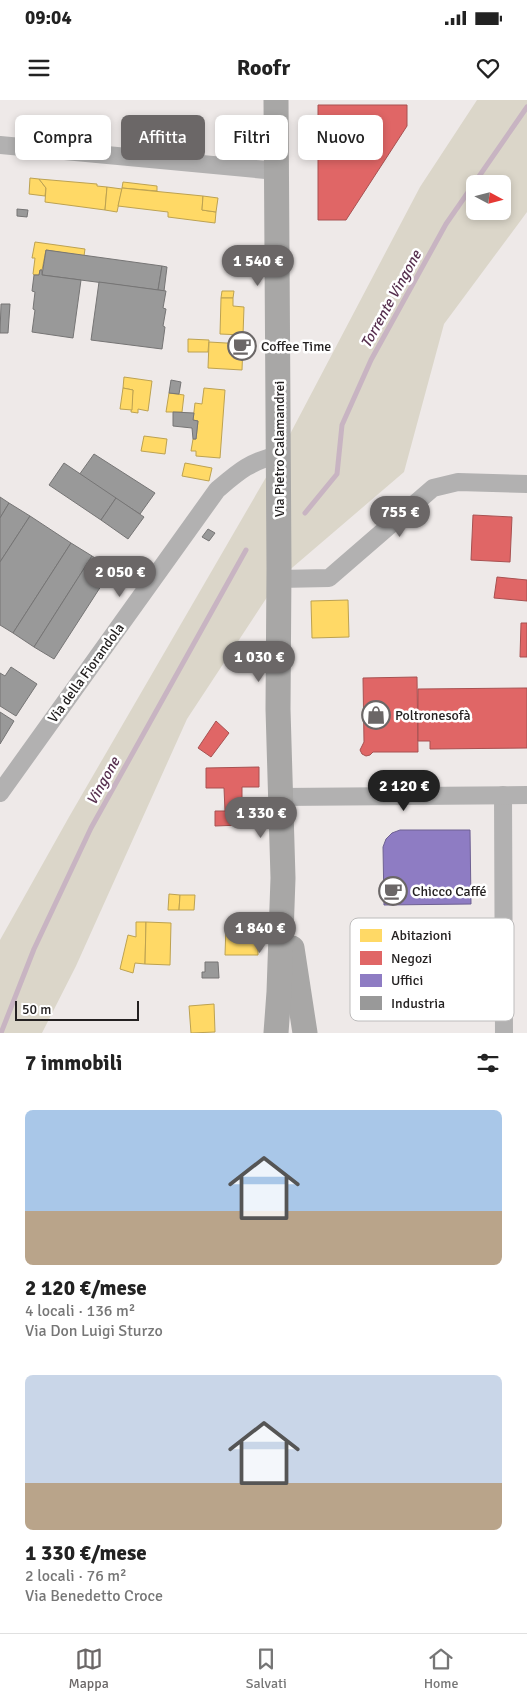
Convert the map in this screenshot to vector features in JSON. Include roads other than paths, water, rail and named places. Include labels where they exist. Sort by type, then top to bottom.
[{"type":"main road","name":"Via Pietro Calamandrei","points":[[276,100],[279,465],[278,709],[283,878]]},
{"type":"main road","points":[[276,1033],[283,878]]},
{"type":"main road","points":[[283,878],[305,1033]]},
{"type":"street","points":[[0,145],[277,171]]},
{"type":"street","name":"Via della Fiorandola","points":[[0,793],[216,490],[240,470],[262,458],[279,465]]},
{"type":"street","points":[[279,573],[330,578],[433,488],[458,482],[527,484]]},
{"type":"street","points":[[503,795],[504,918]]},
{"type":"street","points":[[280,797],[527,795]]},
{"type":"waterway","name":"Torrente Vingone","points":[[305,513],[337,474],[342,425],[371,360],[446,224],[527,107]]},
{"type":"waterway","name":"Vingone","points":[[1,1033],[34,949],[91,828],[246,550]]},
{"type":"place","name":"Coffee Time","points":[[242,346]]},
{"type":"place","name":"Poltronesofà","points":[[376,715]]},
{"type":"place","name":"Chicco Caffé","points":[[393,891]]}]
